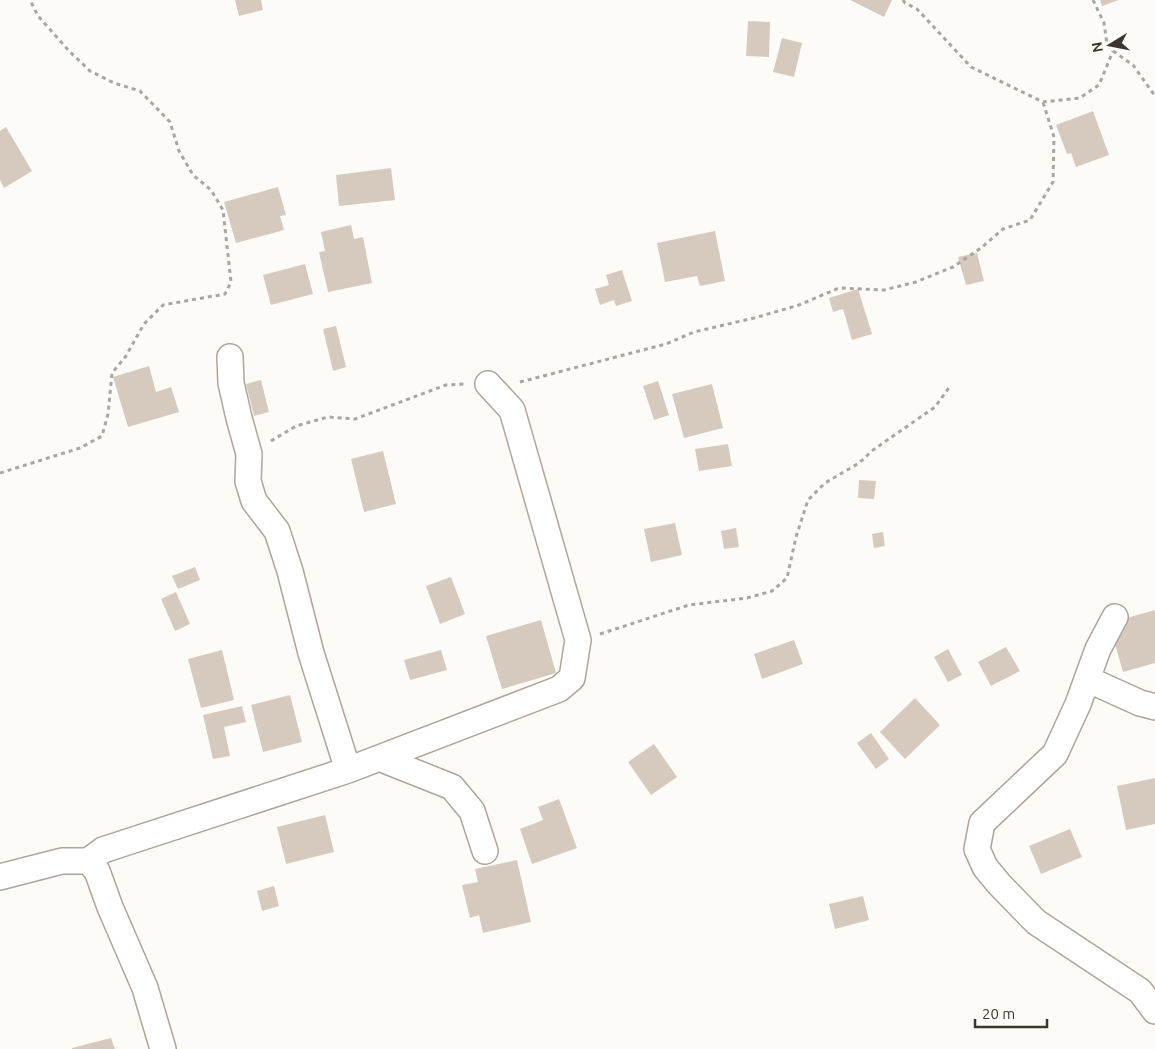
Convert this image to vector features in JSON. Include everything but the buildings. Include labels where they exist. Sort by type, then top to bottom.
[{"type":"street","points":[[230,357],[231,383],[249,454],[248,481],[254,501],[277,531],[290,571],[311,653],[348,770]]},
{"type":"street","points":[[0,877],[44,864],[62,861],[88,861],[103,850],[348,770],[559,689],[572,678],[578,640],[512,410],[488,384]]},
{"type":"street","points":[[1115,617],[1098,649],[1078,704],[1055,754],[982,823],[976,849],[985,868],[1036,922],[1140,991],[1155,1011]]},
{"type":"street","points":[[1087,679],[1140,703],[1155,707]]},
{"type":"street","points":[[379,758],[452,787],[472,811],[485,851]]},
{"type":"street","points":[[88,861],[98,872],[110,906],[146,988],[163,1049]]},
{"type":"path","points":[[0,473],[80,448],[102,436],[108,414],[112,374],[126,356],[144,324],[163,305],[226,294],[231,282],[223,210],[211,190],[193,174],[179,151],[170,122],[140,91],[114,83],[90,71],[38,16],[30,0]]},
{"type":"path","points":[[903,0],[917,9],[970,67],[1043,102],[1080,98],[1099,86],[1113,51]]},
{"type":"path","points":[[1093,0],[1104,23],[1106,44],[1133,65],[1155,96]]},
{"type":"path","points":[[249,454],[296,426],[328,417],[356,419],[446,385],[519,382],[626,356],[666,344],[694,332],[799,305],[840,288],[884,290],[916,282],[953,267],[981,248],[1003,229],[1030,220],[1053,182],[1054,137],[1043,102]]},
{"type":"path","points":[[578,640],[622,628],[689,605],[747,598],[772,591],[787,578],[796,537],[808,500],[825,483],[859,463],[873,450],[935,407],[951,385]]}]
